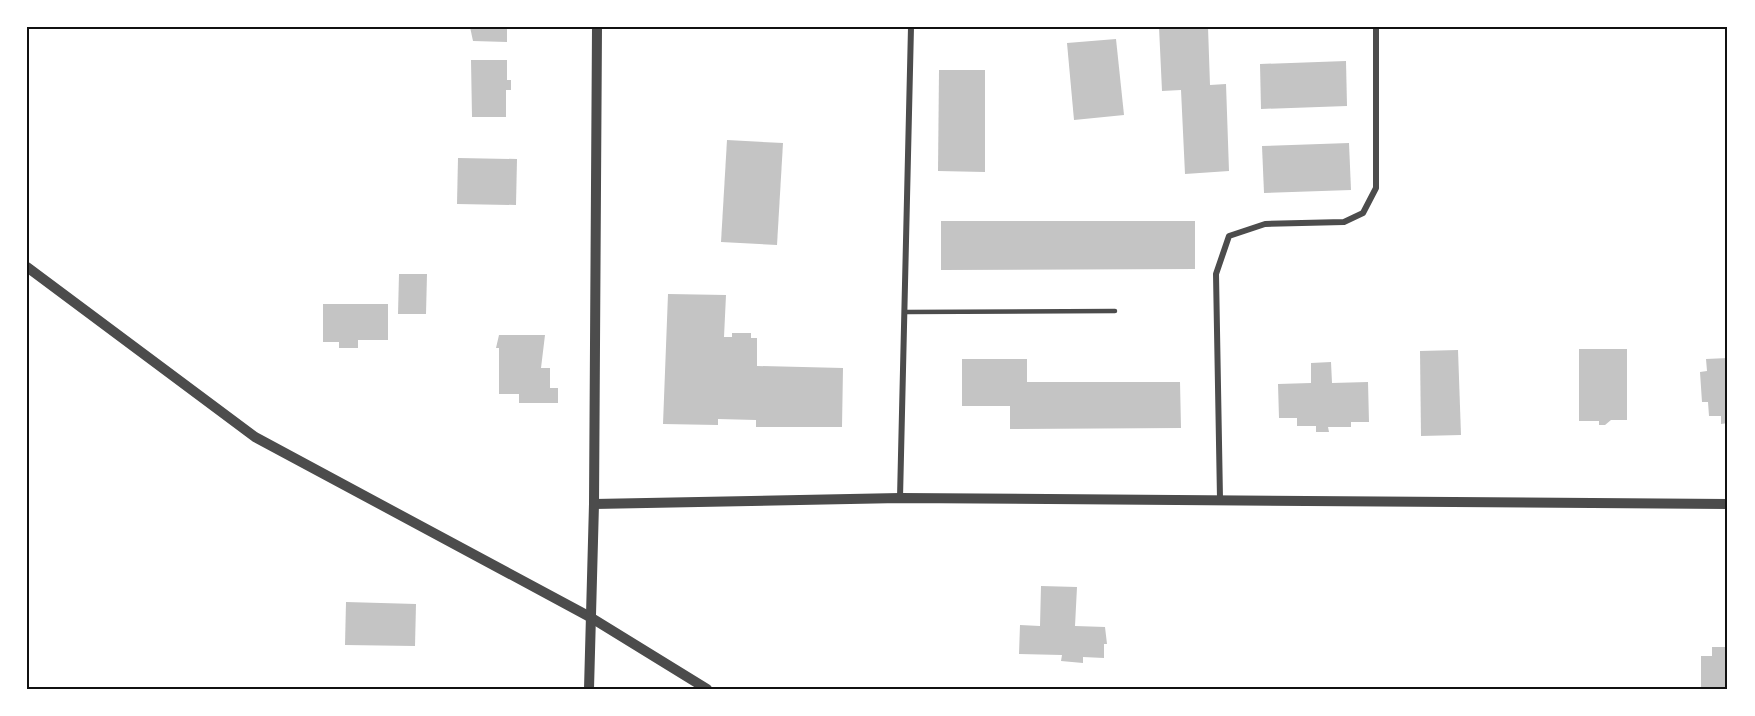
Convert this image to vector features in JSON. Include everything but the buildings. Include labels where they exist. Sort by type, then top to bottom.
[{"type":"street","points":[[589,689],[594,504],[597,27]]},
{"type":"street","points":[[900,498],[911,27]]},
{"type":"street","points":[[1220,499],[1216,274],[1229,236],[1265,224],[1344,222],[1363,213],[1376,188],[1376,27]]},
{"type":"street","points":[[27,267],[255,437],[590,617],[707,689]]},
{"type":"street","points":[[594,504],[900,498],[1728,504]]},
{"type":"lane","points":[[906,312],[1115,311]]}]
